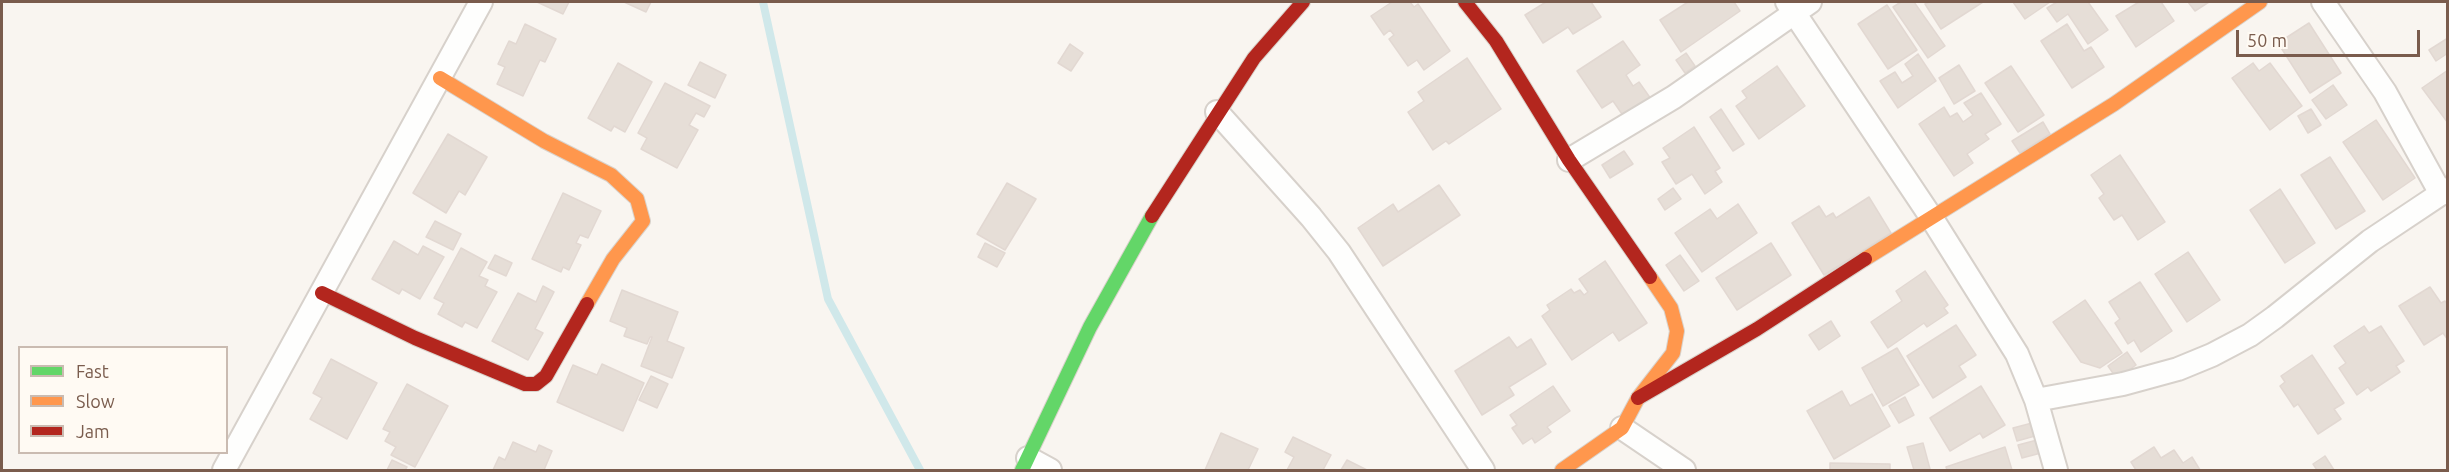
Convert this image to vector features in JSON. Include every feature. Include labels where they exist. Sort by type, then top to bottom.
[{"type":"street","points":[[224,471],[481,2]]},
{"type":"street","points":[[1050,471],[1025,464],[1090,327],[1135,245],[1217,112],[1254,58],[1303,2]]},
{"type":"street","points":[[1466,2],[1496,40],[1569,160],[1671,308],[1677,331],[1673,353],[1638,398],[1622,428],[1562,471]]},
{"type":"street","points":[[1638,398],[1757,329],[1931,217],[2114,104],[2260,2]]},
{"type":"street","points":[[2036,400],[2122,384],[2178,369],[2212,355],[2250,335],[2370,241],[2444,191],[2385,92],[2323,2]]},
{"type":"street","points":[[1569,160],[1674,97],[1797,5],[2017,354],[2036,400],[2056,471]]},
{"type":"street","points":[[322,293],[415,338],[525,384],[536,384],[546,376],[613,259],[643,221],[638,199],[611,175],[544,141],[440,78]]},
{"type":"street","points":[[1217,112],[1311,217],[1339,252],[1482,471]]},
{"type":"street","points":[[1622,428],[1684,471]]},
{"type":"building","points":[[537,2],[569,2],[563,14]]},
{"type":"building","points":[[624,2],[651,2],[646,12]]},
{"type":"building","points":[[1392,2],[1410,2],[1414,7],[1418,4],[1450,51],[1424,70],[1417,60],[1408,66],[1389,39],[1394,35],[1390,30],[1384,35],[1371,16]]},
{"type":"building","points":[[1546,2],[1591,2],[1601,17],[1573,34],[1568,27],[1543,43],[1525,15]]},
{"type":"building","points":[[1688,2],[1734,2],[1740,11],[1681,52],[1660,20]]},
{"type":"building","points":[[1901,2],[1914,2],[1945,46],[1928,58],[1893,7]]},
{"type":"building","points":[[1929,2],[1983,2],[1941,29],[1925,4]]},
{"type":"building","points":[[2013,2],[2050,2],[2025,19]]},
{"type":"building","points":[[2057,2],[2088,2],[2108,30],[2088,44],[2068,14],[2057,22],[2047,8]]},
{"type":"building","points":[[2139,2],[2161,2],[2174,21],[2136,47],[2116,16]]},
{"type":"building","points":[[2188,2],[2209,2],[2195,11]]},
{"type":"building","points":[[1887,5],[1917,50],[1888,69],[1858,24]]},
{"type":"building","points":[[2309,23],[2341,73],[2310,93],[2278,43]]},
{"type":"building","points":[[525,24],[556,39],[545,62],[540,60],[523,96],[497,84],[505,67],[498,64],[509,41],[516,44]]},
{"type":"building","points":[[2067,24],[2084,51],[2091,47],[2104,67],[2072,88],[2041,41]]},
{"type":"building","points":[[2448,38],[2448,53],[2436,61],[2429,50]]},
{"type":"building","points":[[1623,41],[1640,65],[1626,75],[1633,86],[1639,82],[1651,99],[1624,117],[1613,101],[1602,108],[1577,71]]},
{"type":"building","points":[[1070,44],[1083,53],[1071,71],[1058,63]]},
{"type":"building","points":[[1686,53],[1695,66],[1685,73],[1676,60]]},
{"type":"building","points":[[1918,54],[1936,81],[1898,108],[1880,81],[1895,72],[1902,83],[1913,76],[1905,64]]},
{"type":"building","points":[[1467,58],[1501,109],[1449,144],[1446,141],[1433,150],[1408,112],[1424,101],[1418,92]]},
{"type":"building","points":[[700,62],[726,75],[715,98],[688,85]]},
{"type":"building","points":[[618,63],[652,82],[625,132],[614,126],[611,131],[588,118]]},
{"type":"building","points":[[2253,63],[2259,71],[2270,63],[2302,106],[2270,130],[2232,78]]},
{"type":"building","points":[[1959,65],[1975,91],[1954,104],[1939,78]]},
{"type":"building","points":[[1777,66],[1805,106],[1759,139],[1736,106],[1747,98],[1742,91]]},
{"type":"building","points":[[2011,66],[2044,115],[2018,132],[1985,83]]},
{"type":"building","points":[[2448,70],[2448,123],[2422,88]]},
{"type":"building","points":[[665,83],[710,106],[704,117],[696,113],[689,125],[698,130],[677,168],[641,149],[647,138],[638,133]]},
{"type":"building","points":[[2333,85],[2347,105],[2326,119],[2312,100]]},
{"type":"building","points":[[1981,93],[2001,124],[1985,134],[1989,139],[1967,154],[1973,163],[1954,176],[1919,124],[1944,107],[1950,117],[1957,113],[1963,122],[1973,115],[1964,103]]},
{"type":"building","points":[[1721,109],[1744,144],[1733,151],[1710,117]]},
{"type":"building","points":[[2311,109],[2321,125],[2308,133],[2298,116]]},
{"type":"building","points":[[2376,120],[2415,178],[2383,200],[2343,142]]},
{"type":"building","points":[[2043,122],[2050,134],[2020,153],[2012,141]]},
{"type":"building","points":[[1694,127],[1720,168],[1715,171],[1722,182],[1705,194],[1692,174],[1676,184],[1662,162],[1670,158],[1663,148]]},
{"type":"building","points":[[448,134],[487,157],[465,195],[459,191],[446,213],[413,193]]},
{"type":"building","points":[[1624,151],[1633,164],[1610,178],[1602,165]]},
{"type":"building","points":[[2120,155],[2165,222],[2138,240],[2122,215],[2114,220],[2099,198],[2104,194],[2091,175]]},
{"type":"building","points":[[2330,157],[2365,211],[2336,229],[2301,175]]},
{"type":"building","points":[[1007,183],[1036,199],[1005,250],[977,234]]},
{"type":"building","points":[[1439,185],[1460,215],[1383,266],[1358,228],[1393,204],[1398,212]]},
{"type":"building","points":[[1673,188],[1681,199],[1665,210],[1658,199]]},
{"type":"building","points":[[2280,189],[2315,243],[2285,263],[2250,210]]},
{"type":"building","points":[[563,193],[601,211],[588,238],[580,235],[576,243],[581,245],[569,270],[563,267],[561,272],[532,259]]},
{"type":"building","points":[[1869,197],[1891,233],[1824,275],[1792,223],[1819,206],[1826,217],[1833,213],[1836,218]]},
{"type":"building","points":[[1738,204],[1757,233],[1702,272],[1675,233],[1710,209],[1717,219]]},
{"type":"building","points":[[435,221],[461,234],[453,250],[426,237]]},
{"type":"building","points":[[394,241],[418,255],[423,246],[444,257],[420,299],[402,289],[399,294],[372,279]]},
{"type":"building","points":[[985,243],[1005,253],[997,267],[978,257]]},
{"type":"building","points":[[1771,243],[1791,275],[1737,310],[1716,278]]},
{"type":"building","points":[[461,248],[487,262],[479,276],[488,280],[485,286],[497,292],[477,328],[465,322],[462,327],[438,314],[444,303],[434,298]]},
{"type":"building","points":[[2188,252],[2220,300],[2187,322],[2155,274]]},
{"type":"building","points":[[495,255],[512,263],[506,276],[488,268]]},
{"type":"building","points":[[1680,255],[1699,281],[1684,291],[1666,265]]},
{"type":"building","points":[[1605,261],[1647,323],[1619,341],[1613,332],[1572,360],[1542,316],[1550,310],[1547,305],[1571,289],[1574,293],[1580,290],[1584,295],[1588,292],[1579,279]]},
{"type":"building","points":[[1925,271],[1948,305],[1944,308],[1948,313],[1927,327],[1924,323],[1888,348],[1871,322],[1902,301],[1896,291]]},
{"type":"building","points":[[2140,282],[2172,331],[2141,352],[2134,340],[2128,344],[2115,323],[2120,319],[2109,302]]},
{"type":"building","points":[[543,286],[554,292],[535,329],[543,333],[528,360],[492,341],[518,293],[536,302]]},
{"type":"building","points":[[2430,287],[2441,303],[2445,301],[2448,305],[2448,340],[2443,333],[2424,345],[2399,306]]},
{"type":"building","points":[[622,290],[678,312],[667,341],[684,348],[672,378],[641,366],[652,337],[647,344],[624,336],[627,328],[610,321]]},
{"type":"building","points":[[2085,300],[2122,353],[2100,368],[2081,362],[2053,322]]},
{"type":"building","points":[[1831,321],[1840,336],[1819,350],[1809,335]]},
{"type":"building","points":[[1956,325],[1976,355],[1959,366],[1966,377],[1933,398],[1907,356]]},
{"type":"building","points":[[2364,326],[2369,333],[2381,326],[2404,361],[2396,366],[2400,372],[2371,391],[2368,387],[2357,395],[2339,368],[2346,363],[2334,346]]},
{"type":"building","points":[[1509,337],[1517,348],[1531,339],[1546,364],[1509,387],[1514,395],[1482,415],[1455,371]]},
{"type":"building","points":[[1897,348],[1919,385],[1883,406],[1862,368]]},
{"type":"building","points":[[2127,352],[2136,365],[2117,379],[2108,366]]},
{"type":"building","points":[[2312,355],[2344,403],[2334,409],[2341,419],[2318,434],[2298,404],[2294,407],[2280,386],[2285,382],[2281,376]]},
{"type":"building","points":[[331,359],[377,383],[347,439],[310,419],[322,398],[313,393]]},
{"type":"building","points":[[602,364],[644,383],[623,431],[557,402],[573,365],[597,375]]},
{"type":"building","points":[[651,376],[668,384],[657,408],[639,400]]},
{"type":"building","points":[[407,384],[448,406],[415,467],[391,455],[396,447],[385,441],[390,432],[383,429]]},
{"type":"building","points":[[1553,386],[1570,411],[1547,427],[1551,432],[1535,443],[1532,438],[1523,444],[1512,428],[1517,425],[1510,415]]},
{"type":"building","points":[[1981,386],[2005,425],[1983,438],[1980,433],[1950,451],[1930,418]]},
{"type":"building","points":[[1842,391],[1850,406],[1872,394],[1890,426],[1834,459],[1807,411]]},
{"type":"building","points":[[1905,397],[1914,415],[1899,423],[1889,406]]},
{"type":"building","points":[[2032,423],[2035,436],[2017,441],[2013,428]]},
{"type":"building","points":[[1221,433],[1258,449],[1248,470],[1205,470]]},
{"type":"building","points":[[1293,437],[1331,455],[1323,470],[1287,470],[1294,457],[1285,452]]},
{"type":"building","points":[[2037,440],[2041,453],[2022,458],[2018,445]]},
{"type":"building","points":[[513,442],[536,452],[539,445],[552,451],[544,470],[493,470],[499,457],[505,460]]},
{"type":"building","points":[[1923,443],[1930,469],[1914,470],[1907,447]]},
{"type":"building","points":[[2005,447],[2012,470],[1947,470],[1946,467]]},
{"type":"building","points":[[2154,447],[2161,458],[2174,450],[2183,463],[2192,457],[2200,470],[2136,470],[2131,462]]},
{"type":"building","points":[[2325,456],[2334,470],[2317,470],[2313,464]]},
{"type":"building","points":[[392,460],[407,467],[405,470],[387,470]]},
{"type":"building","points":[[1347,460],[1367,470],[1341,470]]},
{"type":"building","points":[[1830,463],[1890,464],[1890,470],[1830,470]]},
{"type":"waterway","points":[[763,2],[828,299],[920,470]]},
{"type":"traffic: fast","points":[[1022,470],[1090,327],[1152,216]]},
{"type":"traffic: slow","points":[[1865,259],[2114,104],[2260,2]]},
{"type":"traffic: slow","points":[[440,78],[544,141],[611,175],[637,199],[643,221],[613,259],[587,304]]},
{"type":"traffic: slow","points":[[1562,470],[1622,428],[1638,398],[1673,353],[1677,331],[1671,308],[1650,277]]},
{"type":"traffic: jam","points":[[1152,216],[1254,58],[1303,2]]},
{"type":"traffic: jam","points":[[1465,2],[1496,41],[1569,160],[1650,277]]},
{"type":"traffic: jam","points":[[1638,398],[1757,329],[1865,259]]},
{"type":"traffic: jam","points":[[322,293],[415,338],[525,384],[536,384],[546,376],[587,304]]}]
